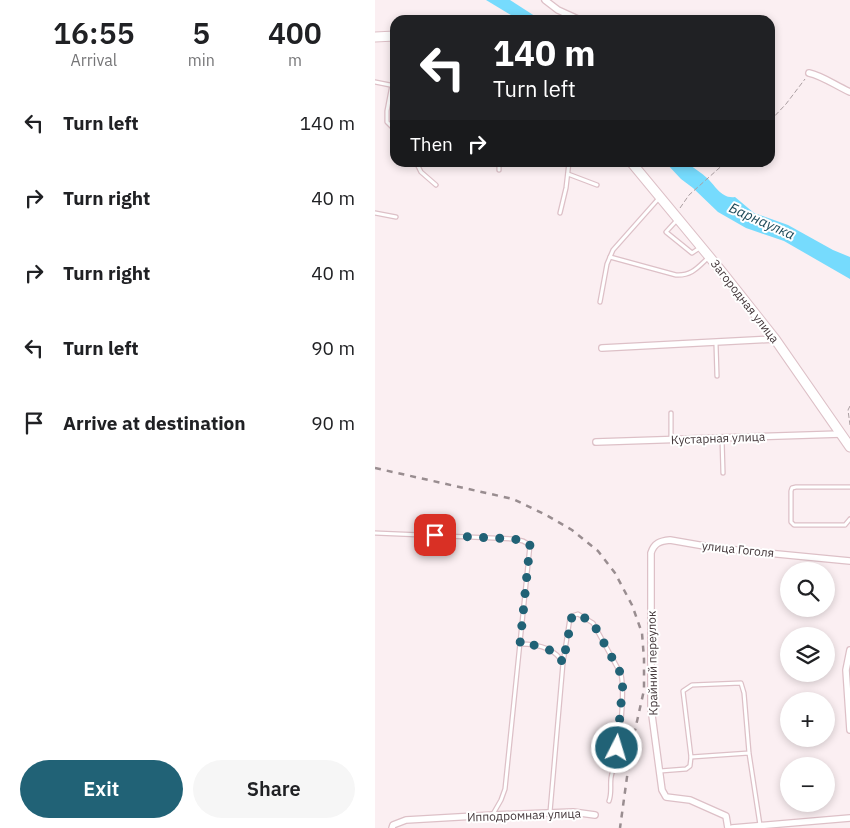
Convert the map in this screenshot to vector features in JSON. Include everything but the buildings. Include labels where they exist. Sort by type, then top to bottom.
[{"type":"main road","points":[[375,37],[390,36]]},
{"type":"main road","name":"Загородная улица","points":[[635,167],[775,339],[850,447]]},
{"type":"street","points":[[545,0],[557,10],[568,15]]},
{"type":"street","points":[[809,73],[817,75],[850,92]]},
{"type":"street","points":[[602,348],[716,344],[775,339]]},
{"type":"street","name":"Кустарная улица","points":[[596,442],[841,434]]},
{"type":"street","name":"улица Гоголя","points":[[657,544],[670,540],[716,548],[850,561]]},
{"type":"street","name":"Крайний переулок","points":[[657,544],[653,547],[651,553],[651,708],[662,790],[666,797],[690,800],[726,816],[728,828]]},
{"type":"street","points":[[850,650],[846,670],[850,730]]},
{"type":"street","name":"Ипподромная улица","points":[[393,827],[406,820],[573,812],[595,815]]},
{"type":"street","points":[[732,828],[850,818]]},
{"type":"lane","points":[[375,82],[390,84]]},
{"type":"lane","points":[[390,100],[387,111],[387,122],[390,125]]},
{"type":"lane","points":[[418,167],[421,172],[435,185]]},
{"type":"lane","points":[[560,213],[569,167]]},
{"type":"lane","points":[[568,174],[597,185]]},
{"type":"lane","points":[[600,302],[610,257],[617,244],[660,196]]},
{"type":"lane","points":[[375,213],[396,217]]},
{"type":"lane","points":[[677,216],[666,232],[692,253],[702,247]]},
{"type":"lane","points":[[610,257],[685,276],[691,273],[709,256]]},
{"type":"lane","points":[[716,344],[717,376]]},
{"type":"lane","points":[[671,413],[671,440]]},
{"type":"lane","points":[[722,438],[723,472]]},
{"type":"lane","points":[[850,487],[792,488],[791,522],[794,525],[845,524],[850,519]]},
{"type":"lane","points":[[375,533],[514,539],[530,544],[505,789],[493,815]]},
{"type":"lane","points":[[550,813],[563,663],[570,618],[578,614],[593,623],[621,674],[623,682],[616,760],[610,783],[609,801]]},
{"type":"lane","points":[[520,644],[539,646],[550,650],[559,656],[563,663]]},
{"type":"lane","points":[[660,771],[686,769],[690,766],[691,757],[683,691],[692,685],[741,683],[744,693],[749,753],[760,825]]},
{"type":"lane","points":[[691,757],[749,753]]},
{"type":"path","points":[[775,116],[809,73]]},
{"type":"path","points":[[677,216],[689,195],[721,167]]},
{"type":"path","points":[[850,406],[848,410],[850,424]]},
{"type":"water","points":[[486,0],[510,0],[533,15],[511,15]]},
{"type":"water","name":"Барнаулка","points":[[670,167],[693,167],[722,194],[735,197],[754,213],[788,225],[833,250],[850,257],[850,279],[784,241],[746,228],[718,212]]},
{"type":"railway","points":[[375,468],[513,499],[572,530],[598,551],[615,573],[632,605],[642,633],[644,659],[644,690],[631,748],[620,828]]},
{"type":"route","points":[[435,535],[514,539],[530,544],[520,644],[539,646],[550,650],[559,656],[563,663],[570,618],[578,614],[593,623],[621,674],[623,682],[617,748]]}]
